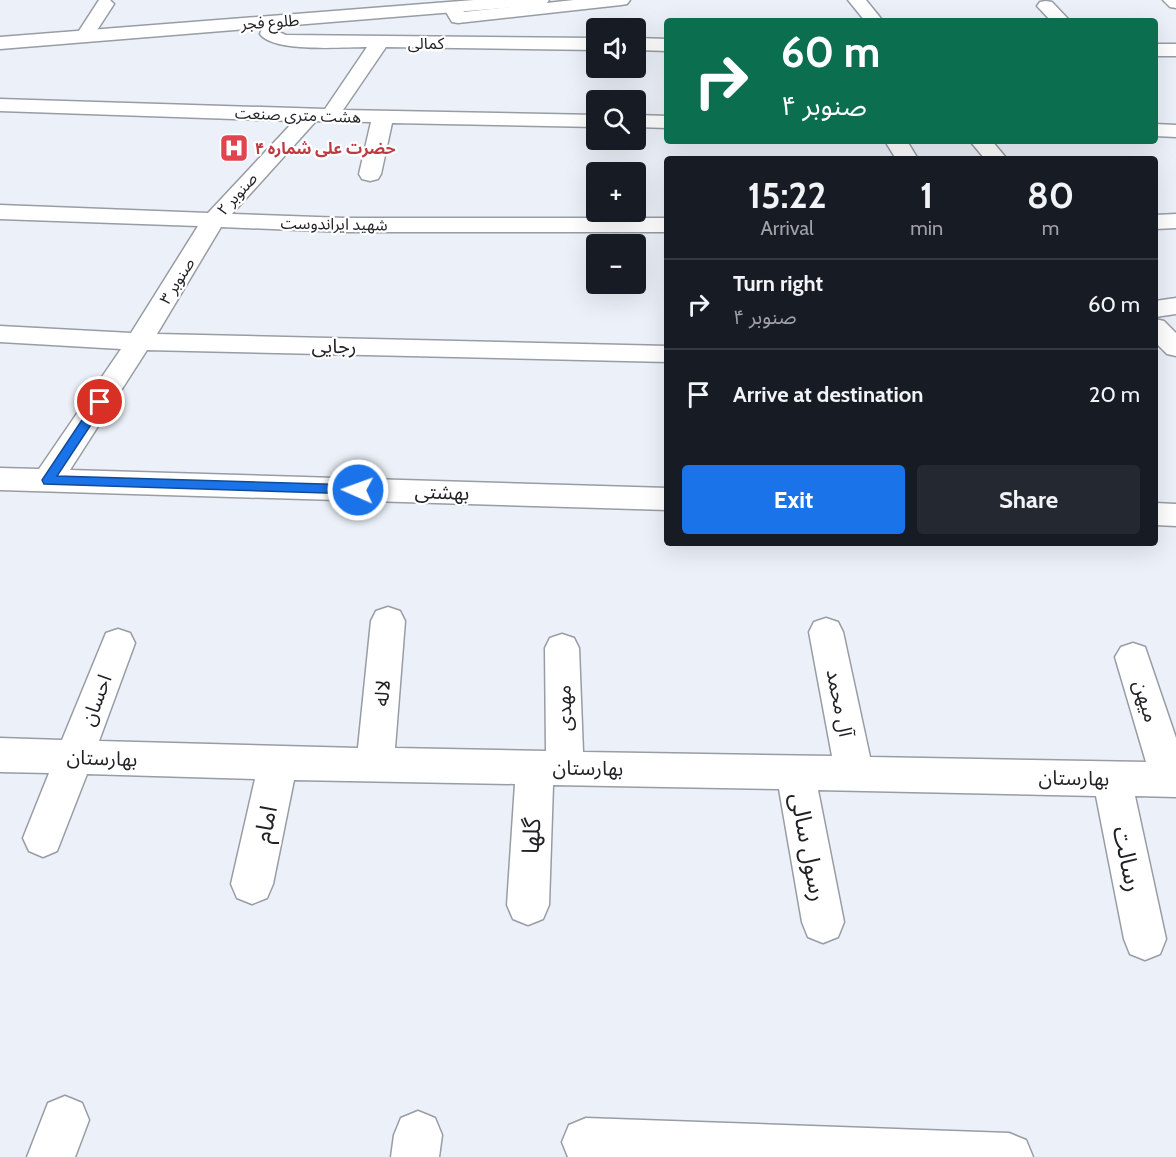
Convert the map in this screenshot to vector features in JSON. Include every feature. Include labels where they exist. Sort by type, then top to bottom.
[{"type":"street","name":"طلوع فجر","points":[[0,43],[270,28],[452,7],[540,0]]},
{"type":"street","points":[[452,7],[458,18],[621,0]]},
{"type":"street","points":[[857,0],[872,18]]},
{"type":"street","points":[[1172,0],[1176,3]]},
{"type":"street","points":[[84,37],[105,4]]},
{"type":"street","points":[[1046,6],[1058,18]]},
{"type":"street","points":[[400,42],[409,19]]},
{"type":"street","points":[[257,49],[270,28]]},
{"type":"street","name":"کمالی","points":[[270,28],[283,40],[586,44]]},
{"type":"street","points":[[334,108],[380,42]]},
{"type":"street","points":[[646,44],[664,45]]},
{"type":"street","points":[[1158,50],[1176,50]]},
{"type":"street","name":"هشت متری صنعت","points":[[0,105],[310,116],[586,121]]},
{"type":"street","name":"صنوبر ۲","points":[[214,220],[310,116]]},
{"type":"street","points":[[370,174],[383,117]]},
{"type":"street","points":[[646,121],[664,122]]},
{"type":"street","points":[[1158,130],[1176,130]]},
{"type":"street","points":[[984,144],[994,156]]},
{"type":"street","name":"شهید ایراندوست","points":[[0,212],[345,225],[586,219]]},
{"type":"street","name":"صنوبر ۳","points":[[48,480],[139,342],[214,220]]},
{"type":"street","name":"شهید ایراندوست","points":[[646,221],[664,224]]},
{"type":"street","points":[[1158,222],[1176,221]]},
{"type":"street","points":[[1158,309],[1176,306]]},
{"type":"street","points":[[1158,330],[1176,348]]},
{"type":"street","name":"رجایی","points":[[0,334],[139,342],[664,354]]},
{"type":"street","points":[[1158,359],[1176,358]]},
{"type":"street","name":"بهشتی","points":[[0,479],[664,499]]},
{"type":"street","points":[[1158,514],[1176,515]]},
{"type":"street","name":"لاله","points":[[375,765],[388,621]]},
{"type":"street","name":"آل محمد","points":[[826,632],[854,774]]},
{"type":"street","name":"احسان","points":[[43,838],[118,643]]},
{"type":"street","name":"مهدی","points":[[550,768],[562,648]]},
{"type":"street","name":"میهن","points":[[1133,657],[1173,780]]},
{"type":"street","name":"بهارستان","points":[[0,755],[278,763],[1173,780]]},
{"type":"street","name":"امام","points":[[252,884],[278,763]]},
{"type":"street","name":"گلها","points":[[528,905],[550,768]]},
{"type":"street","name":"رسول سالی","points":[[795,772],[823,922]]},
{"type":"street","name":"رسالت","points":[[1112,779],[1145,939]]},
{"type":"street","points":[[586,1142],[1009,1157]]},
{"type":"place","name":"حضرت علی شماره ۴","points":[[234,148]]},
{"type":"route","points":[[100,402],[48,480],[358,490]]}]
